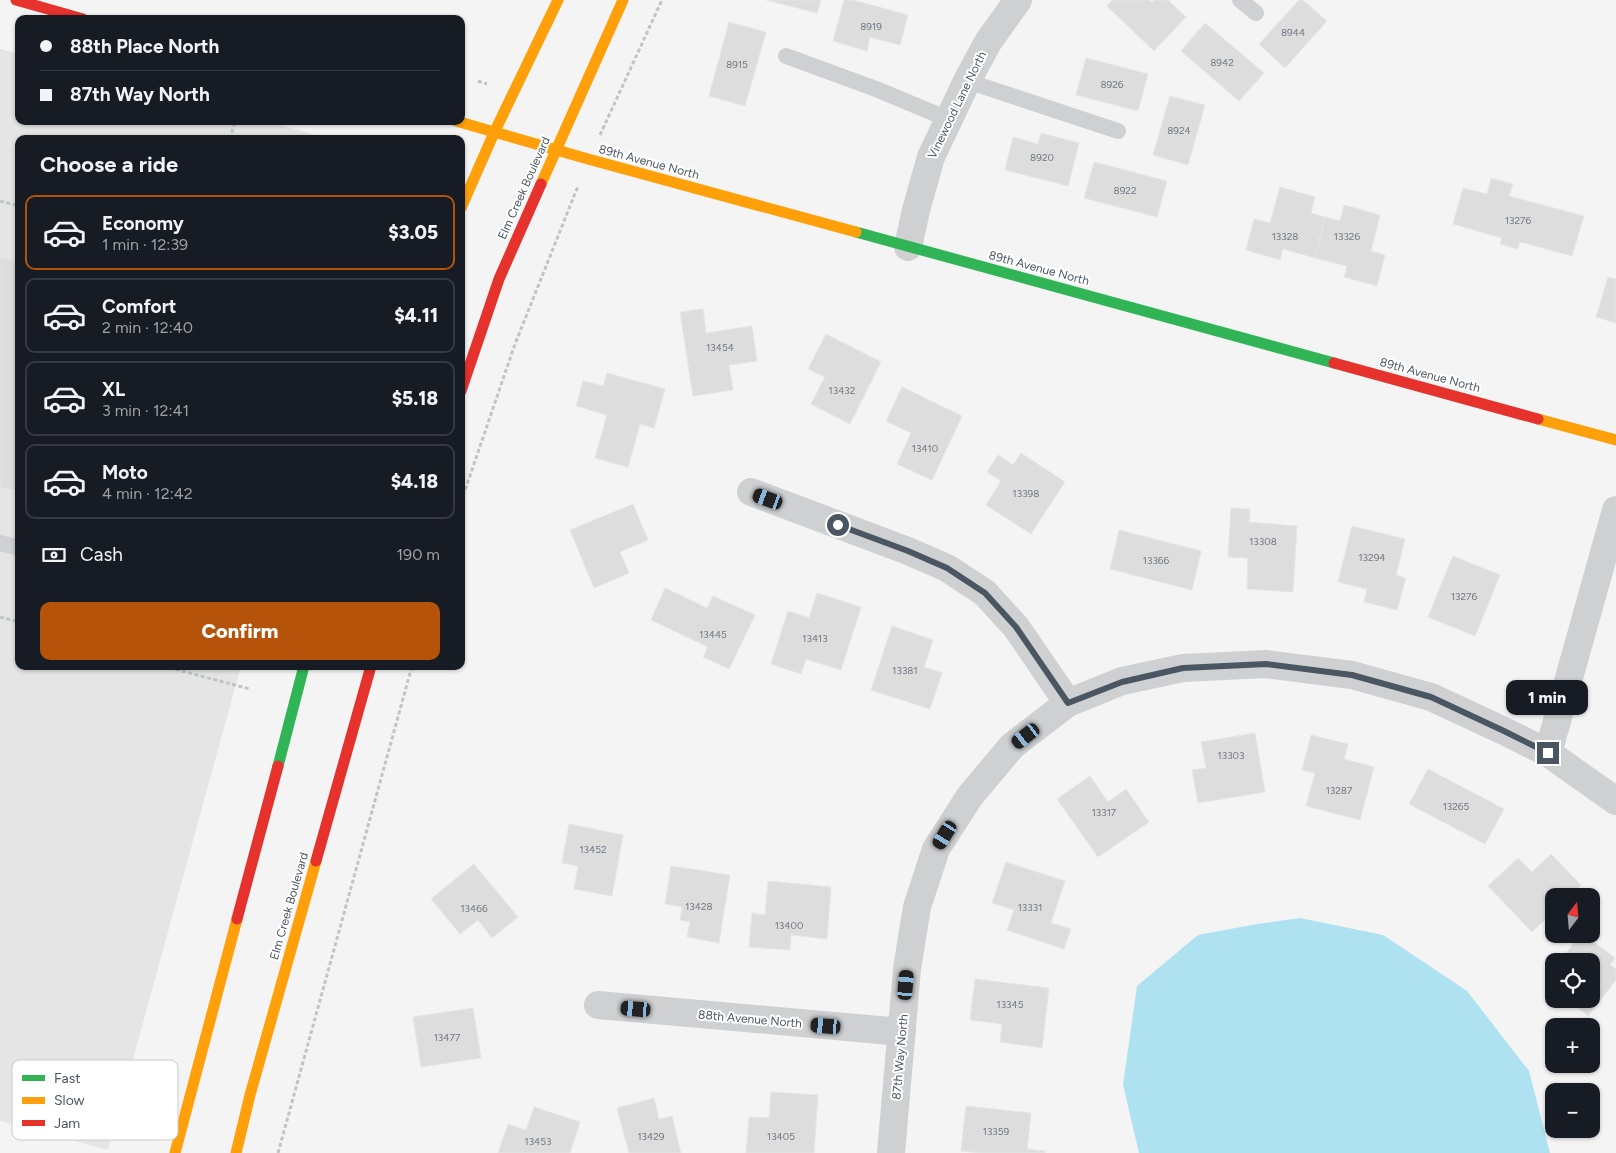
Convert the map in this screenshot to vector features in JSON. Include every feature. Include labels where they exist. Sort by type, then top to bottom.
[{"type":"main road","points":[[16,0],[69,15]]},
{"type":"main road","points":[[465,199],[494,133],[558,0]]},
{"type":"main road","name":"Elm Creek Boulevard","points":[[465,379],[499,279],[623,0]]},
{"type":"main road","name":"89th Avenue North","points":[[465,124],[1616,440]]},
{"type":"main road","points":[[175,1153],[303,670]]},
{"type":"main road","name":"Elm Creek Boulevard","points":[[236,1153],[250,1095],[370,670]]},
{"type":"street","name":"Vinewood Lane North","points":[[908,247],[931,157],[948,119],[988,42],[1018,0]]},
{"type":"street","points":[[751,492],[908,551],[947,568],[985,593],[1016,627],[1068,703]]},
{"type":"street","points":[[1548,753],[1616,510]]},
{"type":"street","name":"87th Way North","points":[[891,1153],[907,969],[917,907],[936,849],[970,796],[1012,746],[1068,703],[1122,682],[1183,668],[1266,664],[1352,675],[1431,697],[1504,731],[1548,753],[1616,801]]},
{"type":"street","name":"88th Avenue North","points":[[598,1005],[902,1032]]},
{"type":"lane","points":[[1240,0],[1256,13]]},
{"type":"lane","points":[[786,56],[876,89],[948,119]]},
{"type":"lane","points":[[967,81],[1118,131]]},
{"type":"lane","points":[[0,543],[15,547]]},
{"type":"path","points":[[606,124],[662,0]]},
{"type":"path","points":[[465,490],[515,344],[574,196]]},
{"type":"path","points":[[0,201],[15,205]]},
{"type":"path","points":[[0,617],[15,621]]},
{"type":"path","points":[[178,670],[250,689]]},
{"type":"path","points":[[278,1153],[411,670]]},
{"type":"shaded area","points":[[0,49],[15,53],[15,125],[280,125],[316,135],[15,135],[15,670],[240,670],[133,1060],[12,1060],[12,1124],[0,1121]]},
{"type":"shaded area","points":[[71,1140],[111,1140],[108,1150]]},
{"type":"water","points":[[1300,918],[1383,935],[1467,991],[1529,1071],[1550,1153],[1139,1153],[1123,1085],[1137,986],[1198,935]]},
{"type":"building","points":[[766,0],[821,0],[817,13]]},
{"type":"building","points":[[844,0],[853,0],[908,15],[900,45],[870,37],[867,51],[833,41]]},
{"type":"building","points":[[1112,0],[1149,0],[1152,2],[1154,0],[1168,0],[1186,17],[1154,51],[1107,6]]},
{"type":"building","points":[[1299,0],[1303,0],[1327,21],[1285,68],[1259,44]]},
{"type":"building","points":[[729,22],[766,32],[745,106],[709,96]]},
{"type":"building","points":[[1205,23],[1264,73],[1239,101],[1181,51]]},
{"type":"building","points":[[1086,58],[1148,74],[1138,111],[1076,95]]},
{"type":"building","points":[[1170,96],[1205,105],[1188,165],[1153,155]]},
{"type":"building","points":[[1041,133],[1079,143],[1068,186],[1005,170],[1013,137],[1038,144]]},
{"type":"building","points":[[1094,162],[1167,181],[1157,217],[1084,198]]},
{"type":"building","points":[[1491,178],[1513,184],[1509,196],[1584,216],[1572,256],[1520,242],[1518,249],[1500,244],[1502,238],[1453,224],[1463,188],[1487,194]]},
{"type":"building","points":[[1280,187],[1315,197],[1311,213],[1325,217],[1315,258],[1283,249],[1280,260],[1246,250],[1254,219],[1270,223]]},
{"type":"building","points":[[1344,205],[1380,215],[1371,251],[1385,255],[1377,286],[1344,277],[1347,266],[1315,258],[1325,217],[1340,221]]},
{"type":"building","points":[[0,257],[15,261],[15,491],[0,487]]},
{"type":"building","points":[[1608,277],[1616,279],[1616,323],[1596,317]]},
{"type":"building","points":[[703,309],[706,333],[752,326],[757,361],[729,365],[733,390],[693,396],[680,312]]},
{"type":"building","points":[[826,334],[881,362],[850,424],[811,404],[825,377],[808,369]]},
{"type":"building","points":[[607,373],[665,389],[654,428],[640,424],[628,467],[595,458],[607,415],[576,406],[583,381],[603,386]]},
{"type":"building","points":[[902,387],[962,416],[932,480],[897,464],[911,433],[886,421]]},
{"type":"building","points":[[1021,453],[1065,482],[1031,534],[986,505],[1001,481],[987,472],[998,455],[1013,465]]},
{"type":"building","points":[[633,504],[648,540],[620,552],[629,573],[594,588],[570,530]]},
{"type":"building","points":[[1231,508],[1250,509],[1249,522],[1297,526],[1293,592],[1247,589],[1248,558],[1228,557]]},
{"type":"building","points":[[1352,526],[1405,539],[1396,575],[1406,578],[1397,610],[1364,602],[1367,589],[1338,582]]},
{"type":"building","points":[[1119,530],[1201,551],[1192,590],[1110,569]]},
{"type":"building","points":[[1453,556],[1500,575],[1475,636],[1428,617]]},
{"type":"building","points":[[665,588],[707,608],[713,596],[755,615],[729,669],[703,657],[708,647],[651,620]]},
{"type":"building","points":[[817,593],[861,607],[841,670],[806,659],[801,674],[771,664],[788,611],[809,618]]},
{"type":"building","points":[[892,626],[933,640],[924,667],[942,673],[930,709],[871,690]]},
{"type":"building","points":[[1255,733],[1265,792],[1198,803],[1192,770],[1206,768],[1201,742]]},
{"type":"building","points":[[1311,735],[1348,744],[1344,759],[1374,767],[1360,820],[1306,806],[1315,773],[1302,770]]},
{"type":"building","points":[[1428,769],[1504,809],[1485,844],[1409,804]]},
{"type":"building","points":[[1090,776],[1108,802],[1126,789],[1149,822],[1098,857],[1057,799]]},
{"type":"building","points":[[569,824],[623,835],[612,896],[574,889],[578,866],[562,863]]},
{"type":"building","points":[[1551,854],[1581,885],[1578,888],[1545,888],[1545,920],[1532,932],[1488,886],[1518,858],[1532,872]]},
{"type":"building","points":[[1006,862],[1065,881],[1051,923],[1071,929],[1064,949],[1007,930],[1014,910],[992,903]]},
{"type":"building","points":[[474,864],[518,917],[492,938],[478,920],[460,934],[431,899]]},
{"type":"building","points":[[671,866],[730,875],[719,943],[687,937],[690,922],[680,920],[682,907],[665,904]]},
{"type":"building","points":[[768,881],[831,887],[827,939],[791,935],[790,950],[749,947],[752,913],[765,915]]},
{"type":"building","points":[[1574,943],[1595,943],[1615,958],[1610,965],[1616,969],[1616,980],[1600,1001],[1600,953],[1566,953]]},
{"type":"building","points":[[975,979],[1049,988],[1042,1048],[1000,1042],[1002,1024],[970,1020]]},
{"type":"building","points":[[473,1008],[481,1058],[421,1067],[413,1017]]},
{"type":"building","points":[[1578,1008],[1594,1008],[1588,1016]]},
{"type":"building","points":[[771,1092],[818,1095],[814,1153],[746,1153],[749,1117],[769,1118]]},
{"type":"building","points":[[654,1098],[659,1119],[672,1116],[681,1153],[629,1153],[617,1108]]},
{"type":"building","points":[[966,1106],[1031,1113],[1027,1149],[1045,1151],[1045,1153],[981,1153],[961,1151]]},
{"type":"building","points":[[534,1107],[580,1122],[570,1153],[498,1153],[508,1124],[526,1130]]},
{"type":"traffic: fast","points":[[856,232],[1334,363]]},
{"type":"traffic: fast","points":[[278,766],[303,670]]},
{"type":"traffic: slow","points":[[465,199],[494,133],[558,0]]},
{"type":"traffic: slow","points":[[541,184],[623,0]]},
{"type":"traffic: slow","points":[[465,124],[856,232]]},
{"type":"traffic: slow","points":[[1538,419],[1616,440]]},
{"type":"traffic: slow","points":[[236,1153],[250,1095],[316,861]]},
{"type":"traffic: slow","points":[[175,1153],[237,919]]},
{"type":"traffic: jam","points":[[16,0],[69,15]]},
{"type":"traffic: jam","points":[[465,379],[499,279],[541,184]]},
{"type":"traffic: jam","points":[[1334,363],[1538,419]]},
{"type":"traffic: jam","points":[[316,861],[370,670]]},
{"type":"traffic: jam","points":[[237,919],[278,766]]},
{"type":"route","points":[[838,525],[908,551],[947,568],[985,593],[1016,627],[1068,703],[1122,682],[1183,668],[1266,664],[1352,675],[1431,697],[1548,753]]}]
